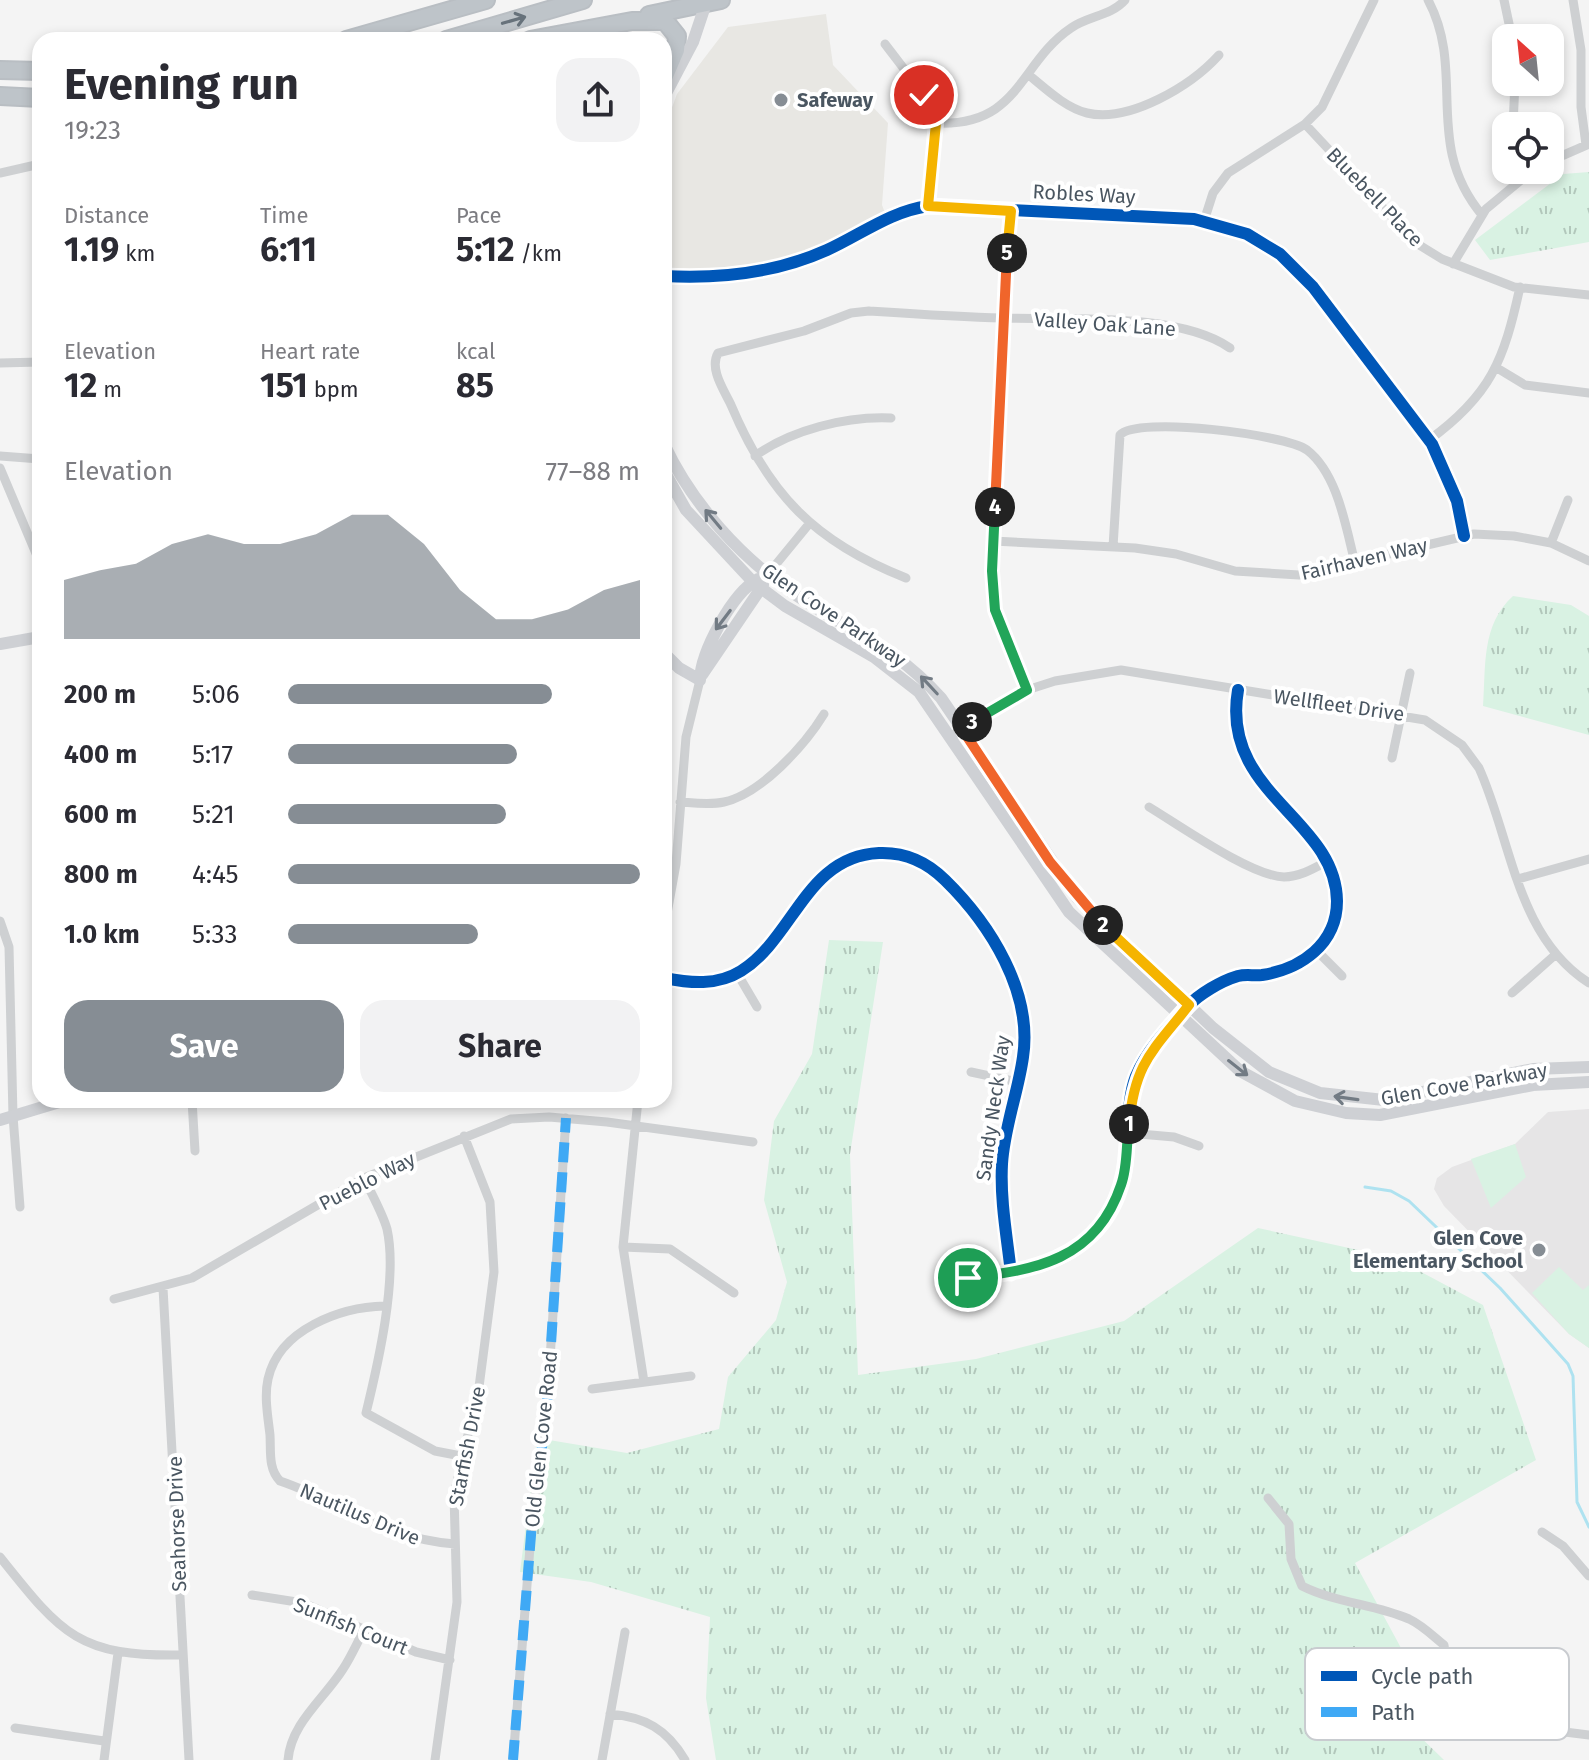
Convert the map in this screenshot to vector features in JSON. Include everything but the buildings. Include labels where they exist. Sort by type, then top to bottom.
[{"type":"highway","points":[[354,32],[448,0]]},
{"type":"highway","points":[[374,32],[486,0]]},
{"type":"highway","points":[[473,32],[583,0]]},
{"type":"highway","points":[[573,32],[721,0]]},
{"type":"highway","points":[[632,21],[656,19],[673,28],[677,36],[672,59]]},
{"type":"highway","points":[[0,70],[32,71]]},
{"type":"highway","points":[[0,96],[32,98]]},
{"type":"main road","points":[[672,82],[693,42],[704,2]]},
{"type":"main road","name":"Robles Way","points":[[672,276],[700,278],[767,270],[828,249],[904,211],[928,206]]},
{"type":"main road","name":"Glen Cove Parkway","points":[[672,458],[698,502],[768,574],[804,600],[880,643],[910,666],[941,698],[1078,899],[1241,1053],[1269,1072],[1302,1088],[1353,1099],[1384,1100],[1533,1069],[1589,1067]]},
{"type":"main road","name":"Glen Cove Parkway","points":[[672,485],[686,510],[757,585],[901,677],[931,706],[1069,912],[1240,1071],[1257,1083],[1295,1101],[1346,1113],[1406,1112],[1533,1085],[1589,1082]]},
{"type":"main road","points":[[672,661],[700,680],[701,665],[716,630],[768,574]]},
{"type":"main road","points":[[0,644],[32,638]]},
{"type":"main road","points":[[6,1118],[39,1108]]},
{"type":"street","points":[[936,123],[978,117],[995,109],[1016,94],[1060,37],[1081,22],[1113,11],[1125,0]]},
{"type":"street","points":[[1204,221],[1213,193],[1228,173],[1305,124],[1322,107],[1374,0]]},
{"type":"street","points":[[1428,0],[1442,37],[1450,156],[1468,198],[1482,215]]},
{"type":"street","points":[[1504,0],[1509,24]]},
{"type":"street","points":[[1564,155],[1588,145],[1581,107],[1581,50],[1573,0]]},
{"type":"street","points":[[885,44],[924,95],[936,123],[928,206]]},
{"type":"street","points":[[1030,76],[1081,111],[1122,113],[1202,72],[1219,55]]},
{"type":"street","name":"Bluebell Place","points":[[1305,124],[1416,243],[1453,264],[1520,287],[1589,295]]},
{"type":"street","points":[[0,173],[32,166]]},
{"type":"street","points":[[1453,264],[1482,215],[1516,184]]},
{"type":"street","name":"Robles Way","points":[[928,206],[1204,221],[1247,234],[1280,254],[1313,287],[1429,440],[1457,501],[1464,536]]},
{"type":"street","points":[[1011,211],[1002,318],[993,541],[995,610],[1027,690]]},
{"type":"street","points":[[1429,440],[1469,409],[1497,368],[1520,287]]},
{"type":"street","name":"Valley Oak Lane","points":[[906,578],[853,554],[809,524],[774,487],[755,456],[716,370],[718,353],[804,331],[851,313],[1108,320],[1190,330],[1213,336],[1230,348]]},
{"type":"street","points":[[0,363],[32,362]]},
{"type":"street","points":[[1497,368],[1525,385],[1589,393]]},
{"type":"street","points":[[755,456],[788,436],[860,419],[891,418]]},
{"type":"street","points":[[1113,547],[1120,435],[1129,429],[1160,427],[1277,437],[1308,451],[1329,480],[1344,519],[1355,563]]},
{"type":"street","points":[[0,456],[32,458]]},
{"type":"street","points":[[0,468],[32,544]]},
{"type":"street","points":[[1551,543],[1568,500]]},
{"type":"street","points":[[768,574],[809,524]]},
{"type":"street","name":"Fairhaven Way","points":[[993,541],[1113,547],[1176,554],[1208,566],[1268,574],[1299,575],[1464,536],[1514,536],[1551,543],[1589,561]]},
{"type":"street","name":"Wellfleet Drive","points":[[950,737],[1027,690],[1067,678],[1121,670],[1401,714],[1438,726],[1471,755],[1486,783],[1530,915],[1555,955],[1589,983]]},
{"type":"street","points":[[1392,758],[1410,673]]},
{"type":"street","points":[[672,886],[686,737],[700,680]]},
{"type":"street","points":[[943,1280],[1011,1273],[1062,1257],[1101,1224],[1121,1185],[1135,1078],[1155,1045],[1189,1005],[1223,981],[1288,969],[1317,951],[1329,932],[1337,901],[1333,874],[1251,768],[1234,728],[1238,690]]},
{"type":"street","points":[[680,802],[726,802],[745,794],[808,740],[824,714]]},
{"type":"street","points":[[1149,807],[1271,874],[1285,877],[1305,873],[1326,862]]},
{"type":"street","name":"Sandy Neck Way","points":[[737,973],[761,953],[812,887],[841,862],[871,853],[895,852],[921,862],[959,896],[1009,970],[1024,1023],[1018,1082],[1002,1167],[1011,1273]]},
{"type":"street","points":[[1518,879],[1589,859]]},
{"type":"street","points":[[0,921],[9,947],[6,1118],[20,1207]]},
{"type":"street","points":[[1317,951],[1342,976]]},
{"type":"street","points":[[1512,993],[1555,955]]},
{"type":"street","points":[[672,979],[708,982],[737,973],[757,1007]]},
{"type":"street","points":[[971,1072],[1018,1082]]},
{"type":"street","points":[[192,1108],[195,1151]]},
{"type":"street","points":[[637,1108],[623,1247],[644,1382]]},
{"type":"street","name":"Pueblo Way","points":[[114,1299],[192,1278],[364,1178],[511,1119],[566,1118],[753,1142]]},
{"type":"street","name":"Old Glen Cove Road","points":[[513,1760],[533,1510],[546,1419],[566,1118]]},
{"type":"street","points":[[1128,1133],[1174,1137],[1199,1146]]},
{"type":"street","name":"Starfish Drive","points":[[435,1760],[457,1602],[454,1495],[479,1387],[495,1242],[490,1202],[464,1136]]},
{"type":"street","points":[[364,1178],[388,1232],[380,1356],[366,1413],[435,1451],[461,1456]]},
{"type":"street","points":[[623,1247],[670,1249],[734,1293]]},
{"type":"street","name":"Seahorse Drive","points":[[163,1288],[189,1760]]},
{"type":"street","name":"Nautilus Drive","points":[[385,1306],[351,1308],[327,1318],[290,1343],[278,1358],[266,1391],[272,1470],[280,1481],[398,1534],[420,1542],[455,1544]]},
{"type":"street","points":[[592,1389],[691,1376]]},
{"type":"street","points":[[1268,1498],[1289,1524],[1291,1559],[1302,1586],[1340,1601],[1399,1616],[1421,1627],[1444,1648]]},
{"type":"street","points":[[1542,1532],[1563,1546],[1589,1576]]},
{"type":"street","points":[[0,1557],[44,1612],[81,1639],[118,1653],[183,1655]]},
{"type":"street","name":"Sunfish Court","points":[[252,1595],[303,1603],[416,1652],[450,1660]]},
{"type":"street","points":[[288,1760],[293,1739],[303,1720],[344,1669],[364,1630]]},
{"type":"street","points":[[602,1760],[625,1632]]},
{"type":"street","points":[[104,1760],[104,1741],[118,1653]]},
{"type":"street","points":[[610,1714],[628,1716],[654,1725],[665,1732],[685,1760]]},
{"type":"street","points":[[15,1728],[104,1741]]},
{"type":"street","points":[[1569,1732],[1589,1735]]},
{"type":"shaded area","points":[[826,14],[833,65],[888,123],[882,205],[885,213],[830,242],[765,268],[711,274],[672,271],[672,107],[677,94],[728,27]]},
{"type":"shaded area","name":"Glen Cove Elementary School","points":[[1589,1109],[1589,1348],[1569,1334],[1444,1206],[1434,1189],[1437,1178],[1452,1167],[1515,1144],[1548,1112]]},
{"type":"green space","points":[[1589,172],[1589,242],[1490,260],[1475,240],[1550,184],[1564,184],[1564,174]]},
{"type":"green space","points":[[1513,596],[1571,605],[1589,616],[1589,735],[1483,706],[1490,633],[1503,607]]},
{"type":"green space","points":[[829,940],[883,942],[850,1154],[858,1375],[976,1359],[1124,1321],[1258,1228],[1395,1258],[1483,1305],[1536,1460],[1355,1563],[1401,1648],[1305,1648],[1305,1740],[1423,1740],[1444,1760],[716,1760],[706,1698],[710,1617],[591,1582],[520,1572],[537,1438],[627,1453],[719,1429],[728,1377],[776,1320],[787,1282],[764,1200],[774,1121],[812,1054]]},
{"type":"green space","points":[[1515,1144],[1526,1177],[1491,1208],[1471,1159]]},
{"type":"green space","points":[[1559,1267],[1583,1290],[1589,1285],[1589,1348],[1569,1334],[1532,1293]]},
{"type":"waterway","points":[[1365,1187],[1391,1191],[1409,1201],[1500,1288],[1568,1364],[1573,1376],[1577,1502],[1589,1527]]},
{"type":"marked path","points":[[513,1760],[533,1510],[546,1419],[566,1118]]},
{"type":"cycle path","points":[[672,276],[747,273],[788,264],[827,250],[888,218],[928,206],[1194,219],[1247,234],[1280,254],[1313,287],[1432,444],[1457,501],[1464,536]]},
{"type":"cycle path","points":[[943,1280],[1030,1268],[1080,1245],[1099,1227],[1114,1203],[1124,1172],[1129,1111],[1136,1076],[1159,1039],[1192,1002],[1211,988],[1238,976],[1262,975],[1290,967],[1314,952],[1331,930],[1337,901],[1332,872],[1319,848],[1261,781],[1246,755],[1237,726],[1238,690]]},
{"type":"cycle path","points":[[672,979],[713,981],[741,971],[775,939],[817,883],[834,868],[854,858],[879,853],[897,854],[915,859],[938,874],[962,898],[992,938],[1015,984],[1021,1008],[1023,1057],[1002,1164],[1011,1273]]},
{"type":"place","name":"Safeway","points":[[781,100]]},
{"type":"place","name":"Glen Cove Elementary School","points":[[1539,1250]]},
{"type":"route","points":[[924,95],[936,123],[928,206],[1011,211],[1002,318],[992,571],[998,621],[1027,690],[962,729],[1078,899],[1189,1005],[1155,1045],[1135,1078],[1125,1169],[1121,1185],[1101,1224],[1076,1247],[1046,1265],[1024,1272],[968,1278]]}]
